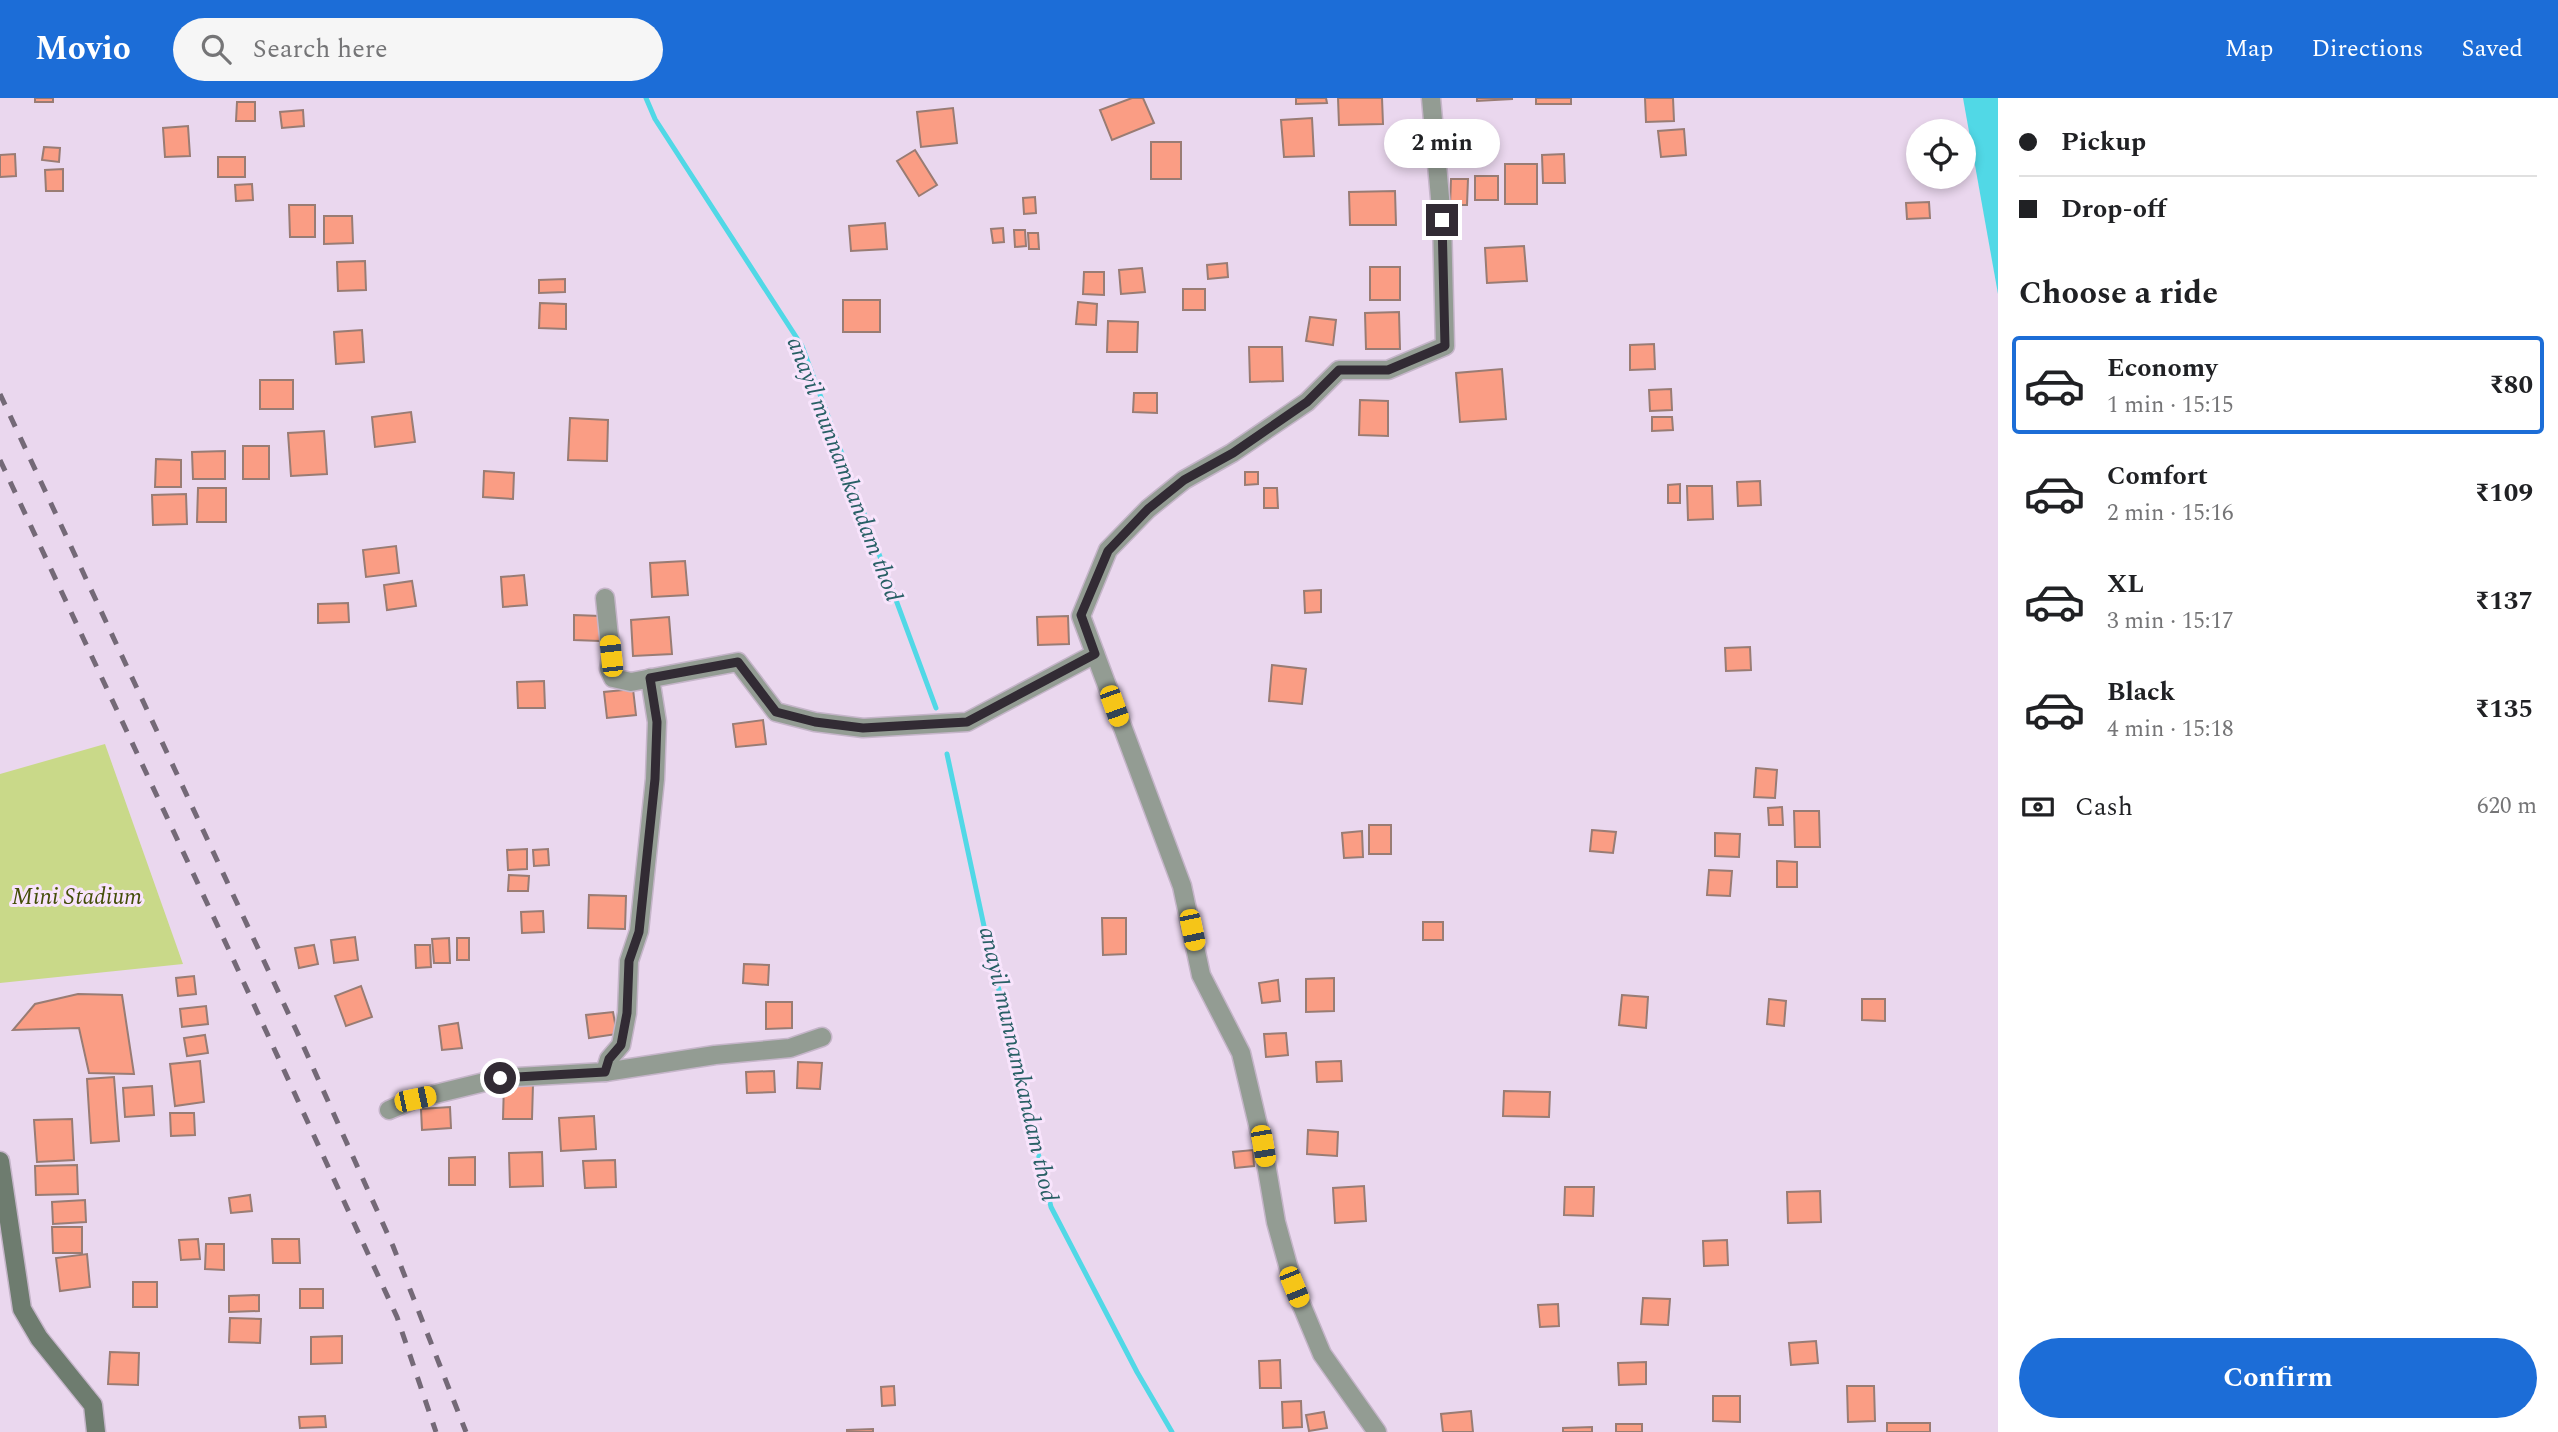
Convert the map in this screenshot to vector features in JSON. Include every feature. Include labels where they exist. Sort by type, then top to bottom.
[{"type":"main road","points":[[1,1166],[22,1310],[38,1338],[93,1405],[96,1432]]},
{"type":"street","points":[[1377,1432],[1322,1354],[1294,1287],[1276,1222],[1263,1146],[1241,1053],[1201,975],[1182,886],[1081,615],[1108,551],[1148,509],[1184,480],[1233,453],[1307,402],[1339,370],[1388,370],[1445,346],[1442,220],[1430,98]]},
{"type":"street","points":[[605,598],[611,656],[609,669],[613,678],[631,682],[738,662],[776,712],[815,722],[863,728],[967,722],[1095,654]]},
{"type":"street","points":[[605,1072],[609,1059],[621,1045],[627,1013],[629,961],[639,932],[655,779],[657,722],[650,678]]},
{"type":"street","points":[[389,1110],[415,1099],[500,1078],[605,1072],[715,1055],[790,1048],[822,1037]]},
{"type":"green space","name":"Mini Stadium","points":[[105,744],[183,964],[0,983],[0,774]]},
{"type":"water","points":[[1963,98],[1998,98],[1998,294],[1976,171],[1976,119],[1967,119]]},
{"type":"building","points":[[35,98],[53,98],[53,102],[35,102]]},
{"type":"building","points":[[1132,98],[1143,98],[1154,123],[1112,140],[1100,110]]},
{"type":"building","points":[[1296,98],[1326,98],[1327,103],[1296,104]]},
{"type":"building","points":[[1338,98],[1382,98],[1383,124],[1339,125]]},
{"type":"building","points":[[1477,98],[1512,98],[1512,99],[1477,101]]},
{"type":"building","points":[[1536,98],[1571,98],[1571,104],[1536,104]]},
{"type":"building","points":[[1645,98],[1673,98],[1674,121],[1646,122]]},
{"type":"building","points":[[237,102],[255,102],[255,121],[236,121]]},
{"type":"building","points":[[953,108],[957,143],[921,147],[917,112]]},
{"type":"building","points":[[303,110],[304,126],[282,128],[280,112]]},
{"type":"building","points":[[1312,118],[1314,156],[1284,157],[1281,120]]},
{"type":"building","points":[[188,126],[190,156],[165,157],[163,128]]},
{"type":"building","points":[[1684,129],[1686,155],[1661,157],[1658,131]]},
{"type":"building","points":[[1455,131],[1479,131],[1479,155],[1455,155]]},
{"type":"building","points":[[1151,142],[1181,142],[1181,179],[1151,179]]},
{"type":"building","points":[[44,147],[60,148],[59,162],[42,160]]},
{"type":"building","points":[[915,150],[937,185],[919,196],[897,161]]},
{"type":"building","points":[[15,154],[16,176],[0,177],[0,155]]},
{"type":"building","points":[[1564,154],[1565,183],[1543,183],[1542,155]]},
{"type":"building","points":[[218,157],[245,157],[245,177],[218,177]]},
{"type":"building","points":[[1505,164],[1537,164],[1537,204],[1505,204]]},
{"type":"building","points":[[63,169],[63,191],[46,191],[45,170]]},
{"type":"building","points":[[1475,176],[1498,176],[1498,200],[1475,200]]},
{"type":"building","points":[[1451,179],[1468,179],[1467,205],[1450,205]]},
{"type":"building","points":[[252,184],[253,200],[236,201],[235,185]]},
{"type":"building","points":[[1395,191],[1396,225],[1350,225],[1349,192]]},
{"type":"building","points":[[1035,197],[1036,213],[1024,214],[1023,198]]},
{"type":"building","points":[[1929,202],[1930,218],[1907,219],[1906,203]]},
{"type":"building","points":[[289,205],[315,205],[315,237],[290,237]]},
{"type":"building","points":[[324,216],[352,216],[353,243],[324,244]]},
{"type":"building","points":[[885,223],[887,249],[851,251],[849,226]]},
{"type":"building","points":[[1003,228],[1004,242],[993,243],[991,229]]},
{"type":"building","points":[[1014,230],[1025,230],[1026,246],[1015,247]]},
{"type":"building","points":[[1028,233],[1038,233],[1039,249],[1029,249]]},
{"type":"building","points":[[1524,246],[1527,281],[1487,283],[1485,248]]},
{"type":"building","points":[[365,261],[366,290],[338,291],[337,262]]},
{"type":"building","points":[[1227,263],[1228,277],[1208,279],[1207,265]]},
{"type":"building","points":[[1370,267],[1400,267],[1400,300],[1370,300]]},
{"type":"building","points":[[1142,268],[1145,292],[1121,294],[1119,270]]},
{"type":"building","points":[[1084,272],[1104,272],[1104,295],[1083,294]]},
{"type":"building","points":[[565,279],[565,292],[539,293],[539,280]]},
{"type":"building","points":[[1183,289],[1205,289],[1205,310],[1183,310]]},
{"type":"building","points":[[843,300],[880,300],[880,332],[843,332]]},
{"type":"building","points":[[1078,302],[1097,304],[1096,325],[1076,324]]},
{"type":"building","points":[[540,303],[566,304],[566,329],[539,328]]},
{"type":"building","points":[[1399,312],[1400,349],[1366,349],[1365,313]]},
{"type":"building","points":[[1310,317],[1336,320],[1333,345],[1306,341]]},
{"type":"building","points":[[1108,321],[1138,322],[1137,352],[1107,352]]},
{"type":"building","points":[[362,330],[364,362],[336,364],[334,332]]},
{"type":"building","points":[[1654,344],[1655,369],[1630,370],[1630,345]]},
{"type":"building","points":[[1249,347],[1282,347],[1283,381],[1250,382]]},
{"type":"building","points":[[1502,369],[1506,419],[1460,422],[1456,373]]},
{"type":"building","points":[[260,380],[293,380],[293,409],[260,409]]},
{"type":"building","points":[[1671,389],[1672,410],[1650,411],[1649,390]]},
{"type":"building","points":[[1134,393],[1157,393],[1157,413],[1133,412]]},
{"type":"building","points":[[1360,400],[1388,401],[1388,436],[1359,435]]},
{"type":"building","points":[[411,412],[415,442],[375,447],[372,417]]},
{"type":"building","points":[[1652,417],[1672,417],[1673,430],[1652,431]]},
{"type":"building","points":[[570,418],[608,420],[607,461],[568,460]]},
{"type":"building","points":[[324,431],[327,474],[291,476],[288,433]]},
{"type":"building","points":[[243,446],[269,446],[269,479],[243,479]]},
{"type":"building","points":[[225,451],[225,479],[193,479],[192,452]]},
{"type":"building","points":[[156,459],[181,460],[181,487],[155,487]]},
{"type":"building","points":[[484,471],[514,473],[513,499],[483,497]]},
{"type":"building","points":[[1245,472],[1258,472],[1258,484],[1245,485]]},
{"type":"building","points":[[1760,481],[1761,505],[1738,506],[1737,482]]},
{"type":"building","points":[[1680,484],[1680,503],[1668,503],[1668,485]]},
{"type":"building","points":[[1687,486],[1712,486],[1713,519],[1688,520]]},
{"type":"building","points":[[198,488],[226,488],[226,522],[197,522]]},
{"type":"building","points":[[1264,488],[1277,488],[1278,508],[1264,508]]},
{"type":"building","points":[[186,494],[187,524],[153,525],[152,495]]},
{"type":"building","points":[[396,546],[399,573],[366,577],[363,550]]},
{"type":"building","points":[[685,561],[688,595],[652,597],[650,563]]},
{"type":"building","points":[[524,575],[527,605],[503,607],[501,577]]},
{"type":"building","points":[[412,581],[416,606],[387,610],[384,585]]},
{"type":"building","points":[[1321,590],[1321,612],[1305,613],[1304,591]]},
{"type":"building","points":[[348,603],[349,622],[318,623],[318,604]]},
{"type":"building","points":[[574,615],[600,616],[600,641],[574,640]]},
{"type":"building","points":[[1068,616],[1069,644],[1038,645],[1037,617]]},
{"type":"building","points":[[669,617],[672,654],[633,656],[631,620]]},
{"type":"building","points":[[1750,647],[1751,670],[1726,671],[1725,648]]},
{"type":"building","points":[[1272,665],[1306,669],[1302,704],[1269,701]]},
{"type":"building","points":[[544,681],[545,708],[518,708],[517,682]]},
{"type":"building","points":[[633,689],[636,715],[607,718],[604,692]]},
{"type":"building","points":[[763,720],[766,744],[736,747],[733,724]]},
{"type":"building","points":[[1756,768],[1777,770],[1775,798],[1754,797]]},
{"type":"building","points":[[1782,807],[1783,825],[1769,825],[1768,808]]},
{"type":"building","points":[[1794,811],[1819,811],[1820,847],[1795,847]]},
{"type":"building","points":[[1369,825],[1391,825],[1391,854],[1369,854]]},
{"type":"building","points":[[1592,830],[1616,832],[1613,853],[1590,851]]},
{"type":"building","points":[[1362,831],[1363,857],[1344,858],[1342,833]]},
{"type":"building","points":[[1715,833],[1740,834],[1739,857],[1715,856]]},
{"type":"building","points":[[527,849],[527,869],[508,870],[507,850]]},
{"type":"building","points":[[548,849],[549,865],[534,866],[533,850]]},
{"type":"building","points":[[1777,861],[1797,862],[1797,887],[1777,887]]},
{"type":"building","points":[[1709,870],[1732,871],[1730,896],[1707,895]]},
{"type":"building","points":[[509,875],[529,876],[528,891],[508,891]]},
{"type":"building","points":[[589,895],[626,896],[625,929],[588,928]]},
{"type":"building","points":[[543,911],[544,932],[522,933],[521,912]]},
{"type":"building","points":[[1102,918],[1126,918],[1126,954],[1103,955]]},
{"type":"building","points":[[1423,922],[1443,922],[1443,940],[1423,940]]},
{"type":"building","points":[[355,937],[358,960],[334,963],[331,940]]},
{"type":"building","points":[[449,938],[450,963],[434,963],[432,939]]},
{"type":"building","points":[[457,938],[469,938],[469,960],[457,960]]},
{"type":"building","points":[[314,945],[318,964],[299,968],[295,948]]},
{"type":"building","points":[[415,945],[430,945],[431,967],[416,968]]},
{"type":"building","points":[[744,964],[769,965],[768,985],[743,983]]},
{"type":"building","points":[[194,976],[196,994],[178,996],[176,978]]},
{"type":"building","points":[[1334,978],[1334,1011],[1306,1012],[1306,979]]},
{"type":"building","points":[[1278,980],[1280,1001],[1262,1003],[1259,983]]},
{"type":"building","points":[[361,986],[372,1017],[346,1026],[335,996]]},
{"type":"building","points":[[78,994],[122,995],[134,1074],[89,1073],[79,1028],[13,1030],[35,1004]]},
{"type":"building","points":[[1622,995],[1648,997],[1646,1028],[1619,1025]]},
{"type":"building","points":[[1769,999],[1786,1001],[1784,1026],[1767,1024]]},
{"type":"building","points":[[1862,999],[1885,999],[1885,1021],[1862,1020]]},
{"type":"building","points":[[766,1002],[792,1002],[792,1028],[766,1029]]},
{"type":"building","points":[[206,1006],[208,1024],[182,1027],[180,1009]]},
{"type":"building","points":[[613,1012],[617,1034],[589,1038],[586,1015]]},
{"type":"building","points":[[458,1023],[462,1048],[442,1050],[439,1026]]},
{"type":"building","points":[[1286,1033],[1288,1055],[1266,1057],[1264,1034]]},
{"type":"building","points":[[205,1035],[208,1053],[187,1056],[184,1038]]},
{"type":"building","points":[[200,1061],[204,1102],[175,1106],[170,1064]]},
{"type":"building","points":[[1341,1061],[1342,1081],[1317,1082],[1316,1062]]},
{"type":"building","points":[[798,1062],[822,1063],[820,1089],[797,1088]]},
{"type":"building","points":[[774,1071],[775,1092],[747,1093],[746,1072]]},
{"type":"building","points":[[114,1077],[119,1141],[91,1143],[87,1079]]},
{"type":"building","points":[[504,1083],[533,1084],[532,1119],[503,1119]]},
{"type":"building","points":[[152,1086],[154,1115],[125,1117],[123,1088]]},
{"type":"building","points":[[1504,1091],[1550,1092],[1549,1117],[1503,1116]]},
{"type":"building","points":[[450,1107],[451,1128],[422,1130],[421,1109]]},
{"type":"building","points":[[170,1113],[194,1113],[195,1135],[171,1136]]},
{"type":"building","points":[[594,1116],[596,1149],[561,1151],[559,1118]]},
{"type":"building","points":[[72,1119],[74,1160],[37,1162],[34,1120]]},
{"type":"building","points":[[1308,1130],[1338,1132],[1337,1156],[1307,1154]]},
{"type":"building","points":[[1253,1150],[1254,1166],[1235,1168],[1233,1152]]},
{"type":"building","points":[[542,1152],[543,1186],[510,1187],[509,1153]]},
{"type":"building","points":[[475,1157],[475,1185],[449,1185],[449,1158]]},
{"type":"building","points":[[615,1160],[616,1187],[585,1188],[583,1161]]},
{"type":"building","points":[[77,1165],[78,1194],[36,1195],[35,1166]]},
{"type":"building","points":[[1364,1186],[1366,1221],[1335,1223],[1333,1188]]},
{"type":"building","points":[[1565,1187],[1594,1187],[1593,1216],[1564,1215]]},
{"type":"building","points":[[1820,1191],[1821,1222],[1788,1223],[1787,1192]]},
{"type":"building","points":[[250,1195],[252,1211],[231,1213],[229,1198]]},
{"type":"building","points":[[85,1200],[86,1222],[53,1224],[52,1202]]},
{"type":"building","points":[[52,1227],[82,1227],[82,1253],[53,1253]]},
{"type":"building","points":[[198,1239],[200,1259],[181,1260],[179,1240]]},
{"type":"building","points":[[272,1239],[299,1239],[300,1263],[273,1263]]},
{"type":"building","points":[[1727,1240],[1728,1265],[1704,1266],[1703,1241]]},
{"type":"building","points":[[206,1244],[224,1244],[224,1270],[205,1269]]},
{"type":"building","points":[[87,1254],[90,1287],[60,1291],[56,1258]]},
{"type":"building","points":[[133,1282],[157,1282],[157,1307],[133,1307]]},
{"type":"building","points":[[300,1289],[323,1289],[323,1308],[300,1308]]},
{"type":"building","points":[[259,1295],[259,1311],[229,1312],[229,1296]]},
{"type":"building","points":[[1643,1298],[1670,1299],[1668,1325],[1641,1324]]},
{"type":"building","points":[[1558,1304],[1559,1326],[1540,1327],[1538,1305]]},
{"type":"building","points":[[230,1318],[261,1319],[260,1343],[229,1342]]},
{"type":"building","points":[[342,1336],[342,1363],[311,1364],[311,1337]]},
{"type":"building","points":[[1816,1341],[1818,1363],[1791,1365],[1789,1343]]},
{"type":"building","points":[[110,1352],[139,1353],[138,1385],[108,1384]]},
{"type":"building","points":[[1280,1360],[1281,1388],[1260,1388],[1259,1361]]},
{"type":"building","points":[[1646,1362],[1646,1384],[1619,1385],[1618,1363]]},
{"type":"building","points":[[894,1386],[895,1405],[882,1406],[881,1387]]},
{"type":"building","points":[[1847,1386],[1874,1386],[1875,1421],[1848,1422]]},
{"type":"building","points":[[1713,1396],[1740,1396],[1740,1422],[1713,1421]]},
{"type":"building","points":[[1301,1401],[1302,1427],[1283,1428],[1282,1402]]},
{"type":"building","points":[[1471,1411],[1473,1432],[1443,1432],[1441,1414]]},
{"type":"building","points":[[1324,1412],[1327,1428],[1309,1431],[1306,1415]]},
{"type":"building","points":[[325,1416],[326,1427],[300,1428],[299,1417]]},
{"type":"building","points":[[1887,1423],[1930,1423],[1930,1432],[1887,1432]]},
{"type":"building","points":[[1616,1424],[1642,1424],[1642,1432],[1616,1432]]},
{"type":"building","points":[[1592,1427],[1592,1432],[1563,1432],[1563,1428]]},
{"type":"building","points":[[873,1429],[873,1432],[847,1432],[847,1430]]},
{"type":"waterway","name":"anayil munnamkandam thod","points":[[646,98],[655,119],[802,346],[936,708]]},
{"type":"waterway","name":"anayil munnamkandam thod","points":[[947,754],[987,940],[1051,1207],[1137,1372],[1172,1432]]},
{"type":"railway","points":[[0,394],[297,1032],[393,1246],[466,1432]]},
{"type":"railway","points":[[0,460],[397,1317],[436,1432]]},
{"type":"route","points":[[500,1078],[605,1072],[609,1059],[621,1045],[627,1013],[629,961],[639,932],[652,819],[657,722],[650,678],[738,662],[776,712],[815,722],[863,728],[889,727],[967,722],[1095,654],[1081,615],[1108,551],[1148,509],[1184,480],[1233,453],[1307,402],[1339,370],[1388,370],[1445,346],[1442,220]]}]
